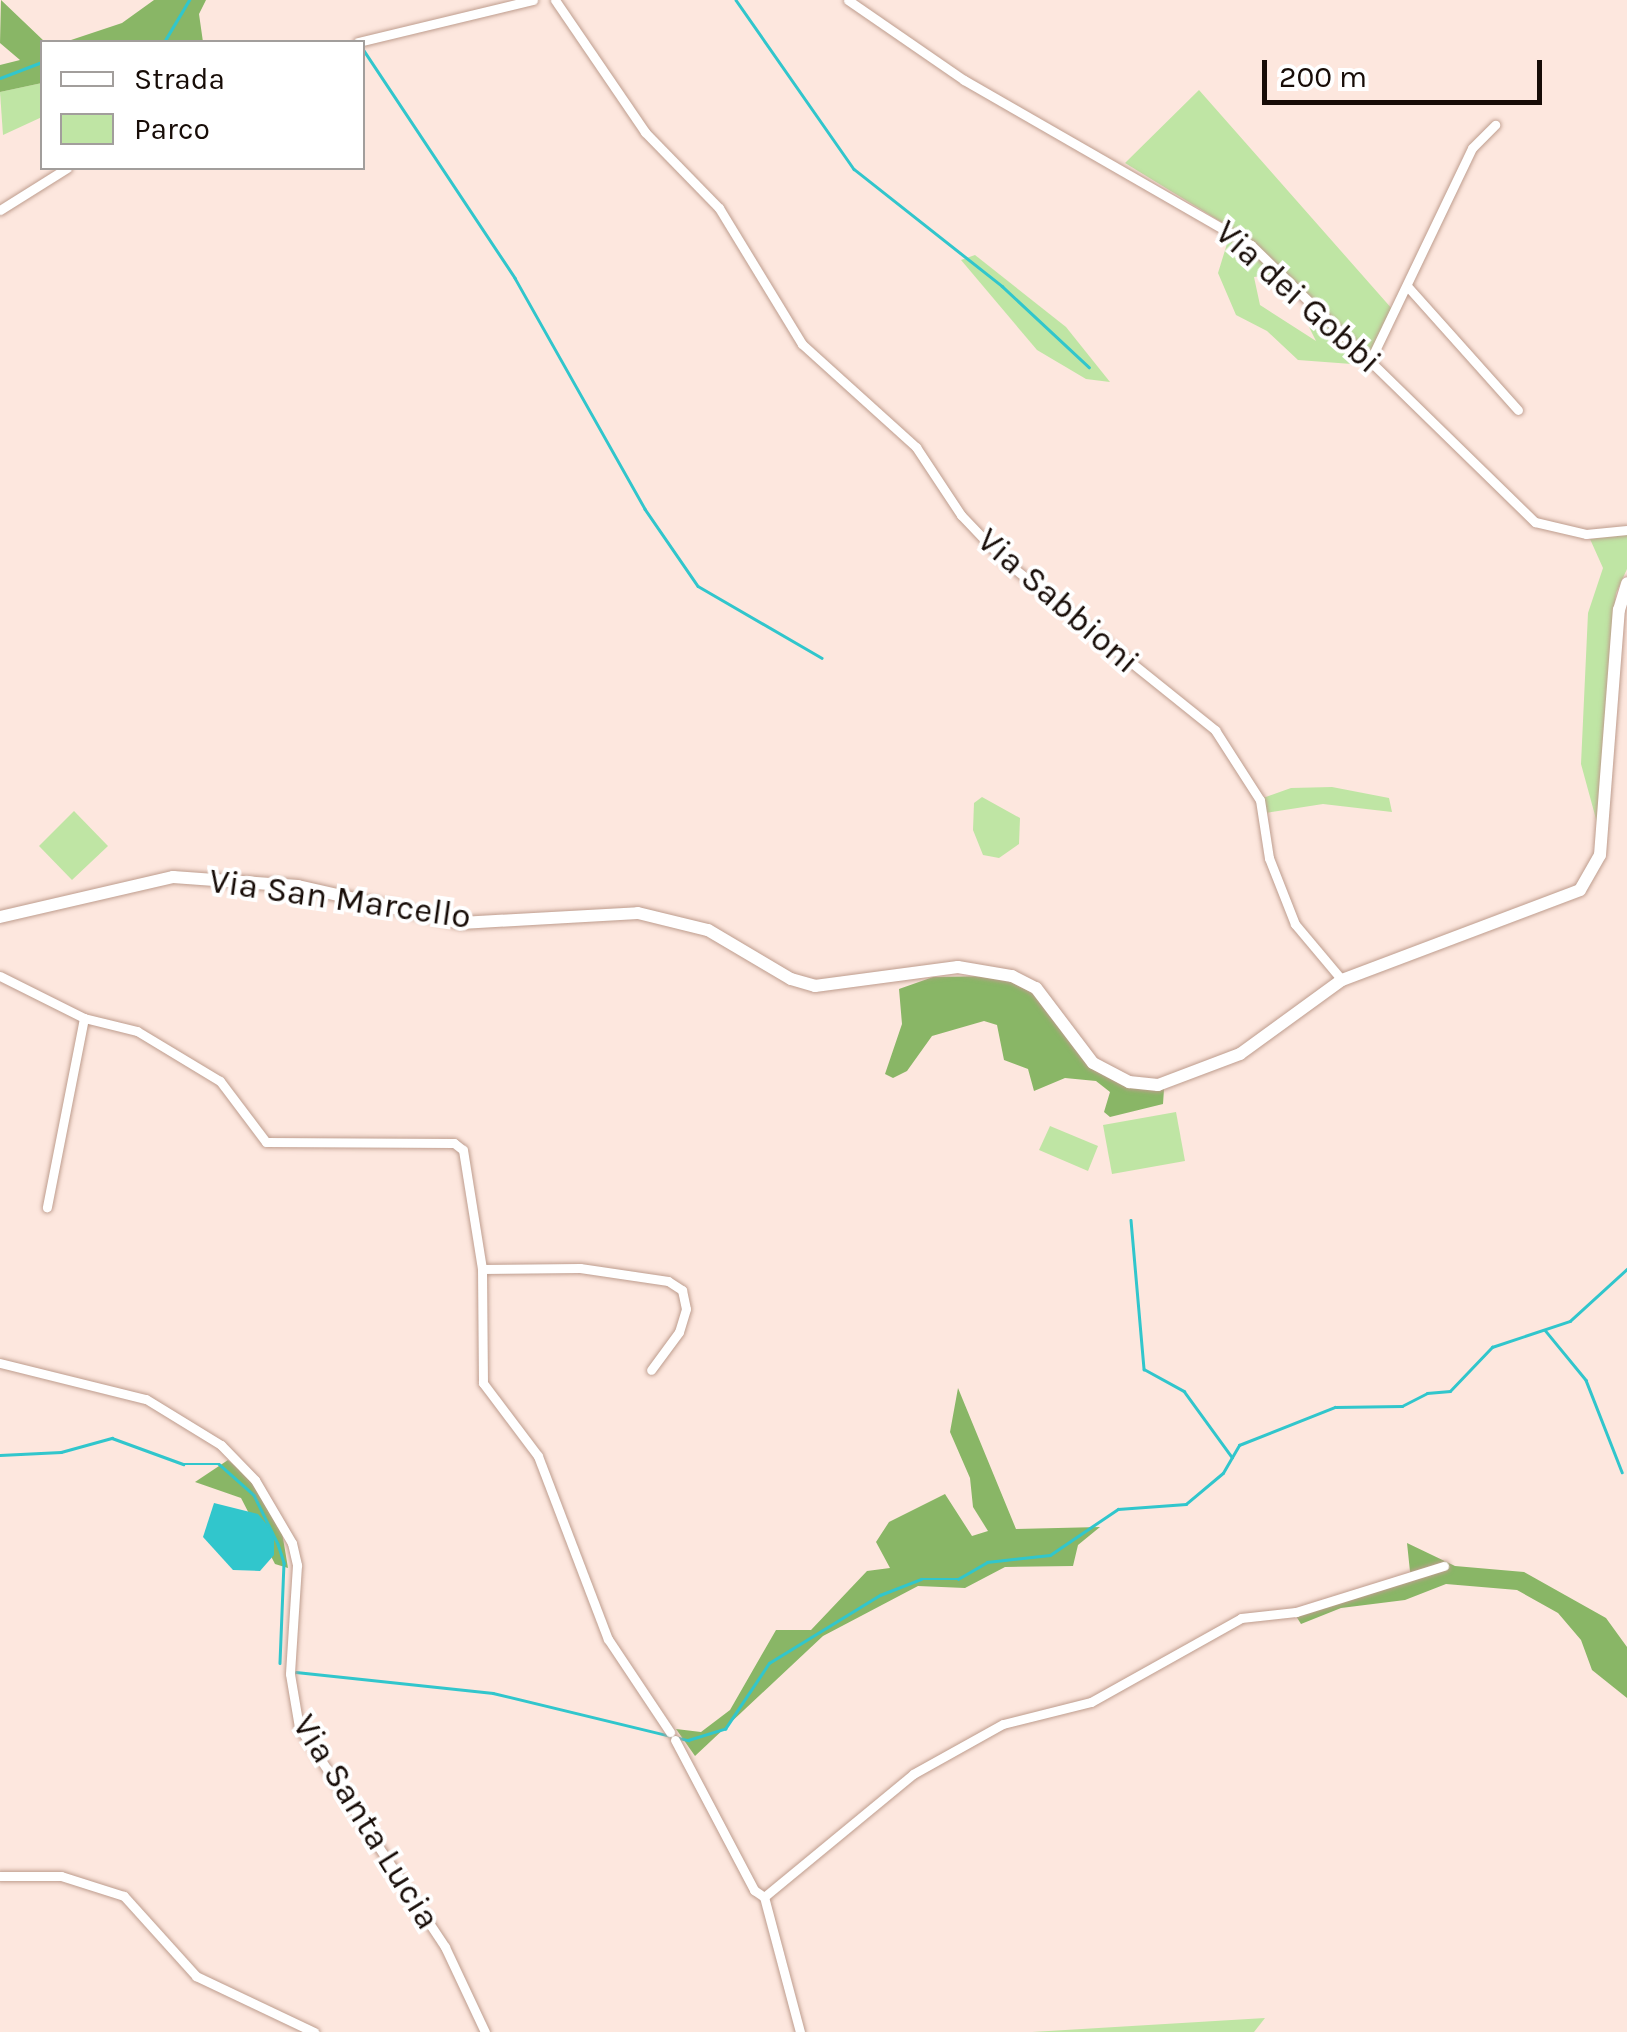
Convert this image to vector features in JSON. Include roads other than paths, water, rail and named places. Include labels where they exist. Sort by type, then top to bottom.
[{"type":"main road","name":"Via San Marcello","points":[[0,917],[150,879],[207,878],[298,886],[461,923],[638,913],[708,930],[791,979],[815,986],[958,967],[990,970],[1036,988],[1082,1053],[1105,1071],[1158,1085],[1240,1054],[1342,980],[1561,900],[1592,875],[1600,855],[1619,610],[1627,582]]},
{"type":"street","points":[[365,40],[533,0]]},
{"type":"street","name":"Via Sabbioni","points":[[555,0],[645,132],[718,208],[802,344],[916,446],[961,514],[1005,561],[1216,730],[1260,800],[1269,858],[1295,924],[1342,980]]},
{"type":"street","name":"Via dei Gobbi","points":[[848,0],[964,80],[1212,217],[1251,245],[1534,522],[1586,534],[1627,530]]},
{"type":"street","points":[[1370,361],[1472,148],[1495,125]]},
{"type":"street","points":[[0,210],[64,170]]},
{"type":"street","points":[[1408,287],[1518,410]]},
{"type":"street","points":[[0,976],[84,1018],[137,1031],[220,1081],[266,1142],[454,1142],[463,1150],[482,1269],[484,1383],[538,1456],[608,1639],[672,1736],[754,1890],[764,1897],[800,2032]]},
{"type":"street","points":[[48,1207],[84,1018]]},
{"type":"street","points":[[482,1269],[580,1268],[668,1280],[682,1290],[686,1308],[651,1370]]},
{"type":"street","name":"Via Santa Lucia","points":[[0,1363],[146,1400],[221,1445],[256,1480],[292,1543],[297,1565],[290,1674],[299,1727],[445,1947],[485,2032]]},
{"type":"street","points":[[764,1897],[914,1774],[974,1736],[1091,1702],[1241,1618],[1296,1612],[1444,1566]]},
{"type":"street","points":[[0,1876],[61,1876],[124,1896],[196,1976],[314,2032]]},
{"type":"water","points":[[214,1503],[258,1514],[274,1533],[274,1555],[260,1571],[233,1570],[203,1537]]},
{"type":"waterway","points":[[165,40],[189,0]]},
{"type":"waterway","points":[[736,0],[854,169],[1002,286],[1089,367]]},
{"type":"waterway","points":[[365,52],[515,278],[645,509],[698,586],[822,658]]},
{"type":"waterway","points":[[0,78],[40,63]]},
{"type":"waterway","points":[[1131,1220],[1144,1369],[1184,1391],[1232,1457]]},
{"type":"waterway","points":[[296,1672],[493,1693],[688,1740],[725,1729],[769,1663],[880,1595],[921,1579],[958,1579],[987,1562],[1050,1555],[1118,1509],[1186,1504],[1223,1473],[1239,1445],[1335,1407],[1402,1406],[1427,1393],[1450,1391],[1492,1347],[1570,1321],[1627,1269]]},
{"type":"waterway","points":[[1545,1330],[1586,1380],[1622,1472]]},
{"type":"waterway","points":[[0,1455],[61,1452],[112,1438],[183,1464],[219,1464],[254,1495],[284,1563],[280,1663]]}]
